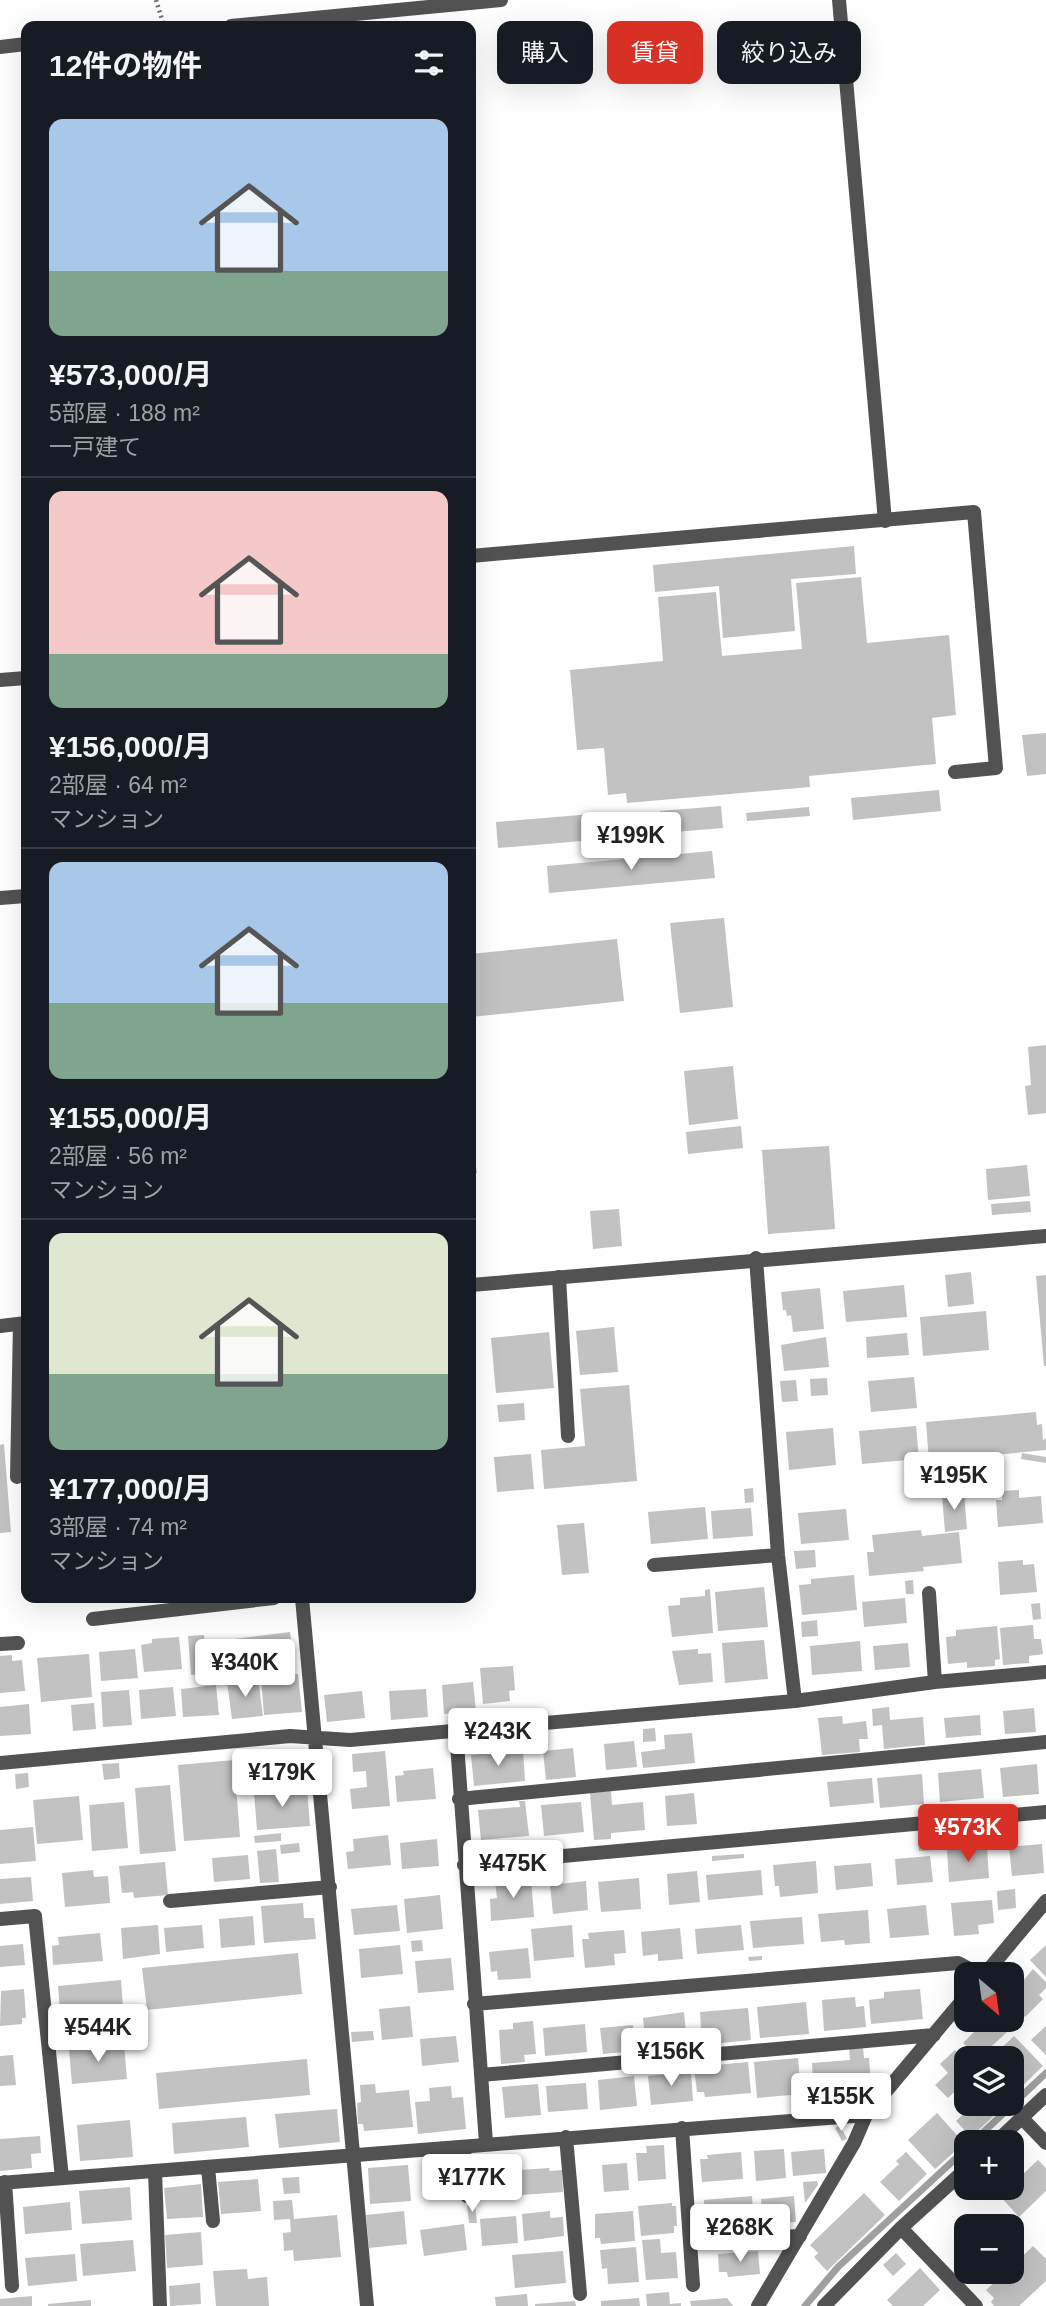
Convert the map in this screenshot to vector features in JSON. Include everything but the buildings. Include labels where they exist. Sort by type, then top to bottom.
[{"type":"street","points":[[283,21],[502,0]]},
{"type":"street","points":[[839,0],[885,521]]},
{"type":"street","points":[[0,47],[21,45]]},
{"type":"street","points":[[476,556],[974,512],[996,768],[955,772]]},
{"type":"street","points":[[0,680],[21,678]]},
{"type":"street","points":[[0,898],[21,896]]},
{"type":"street","points":[[476,1285],[756,1258],[1046,1236]]},
{"type":"street","points":[[756,1258],[778,1555],[795,1700]]},
{"type":"street","points":[[559,1277],[568,1436]]},
{"type":"street","points":[[0,1326],[21,1324]]},
{"type":"street","points":[[17,1477],[21,1375]]},
{"type":"street","points":[[654,1565],[778,1555]]},
{"type":"street","points":[[929,1593],[935,1682]]},
{"type":"street","points":[[93,1619],[231,1603]]},
{"type":"street","points":[[303,1603],[367,2306]]},
{"type":"street","points":[[0,1644],[18,1643]]},
{"type":"street","points":[[0,1763],[290,1736],[350,1740],[795,1700],[935,1682],[1046,1672]]},
{"type":"street","points":[[456,1730],[486,2143]]},
{"type":"street","points":[[459,1799],[1046,1742]]},
{"type":"street","points":[[464,1865],[1046,1812]]},
{"type":"street","points":[[170,1901],[330,1887]]},
{"type":"street","points":[[995,1962],[1046,1901]]},
{"type":"street","points":[[0,1919],[35,1916],[62,2178]]},
{"type":"street","points":[[474,2004],[954,1963]]},
{"type":"street","points":[[758,2306],[854,2143],[866,2115],[954,2011]]},
{"type":"street","points":[[481,2075],[934,2035]]},
{"type":"street","points":[[1009,2130],[1046,2095]]},
{"type":"street","points":[[12,2286],[2,2183],[866,2115]]},
{"type":"street","points":[[1022,2118],[1046,2143]]},
{"type":"street","points":[[682,2129],[693,2286]]},
{"type":"street","points":[[566,2137],[580,2294]]},
{"type":"street","points":[[464,2147],[467,2196]]},
{"type":"street","points":[[208,2167],[213,2221]]},
{"type":"street","points":[[155,2171],[160,2306]]},
{"type":"street","points":[[824,2306],[901,2228],[954,2180]]},
{"type":"street","points":[[901,2228],[976,2306]]},
{"type":"street","points":[[690,2242],[800,2235]]},
{"type":"path","points":[[156,0],[162,21]]},
{"type":"waterway","points":[[986,2130],[1046,2073]]},
{"type":"waterway","points":[[805,2306],[838,2267],[954,2160]]}]
